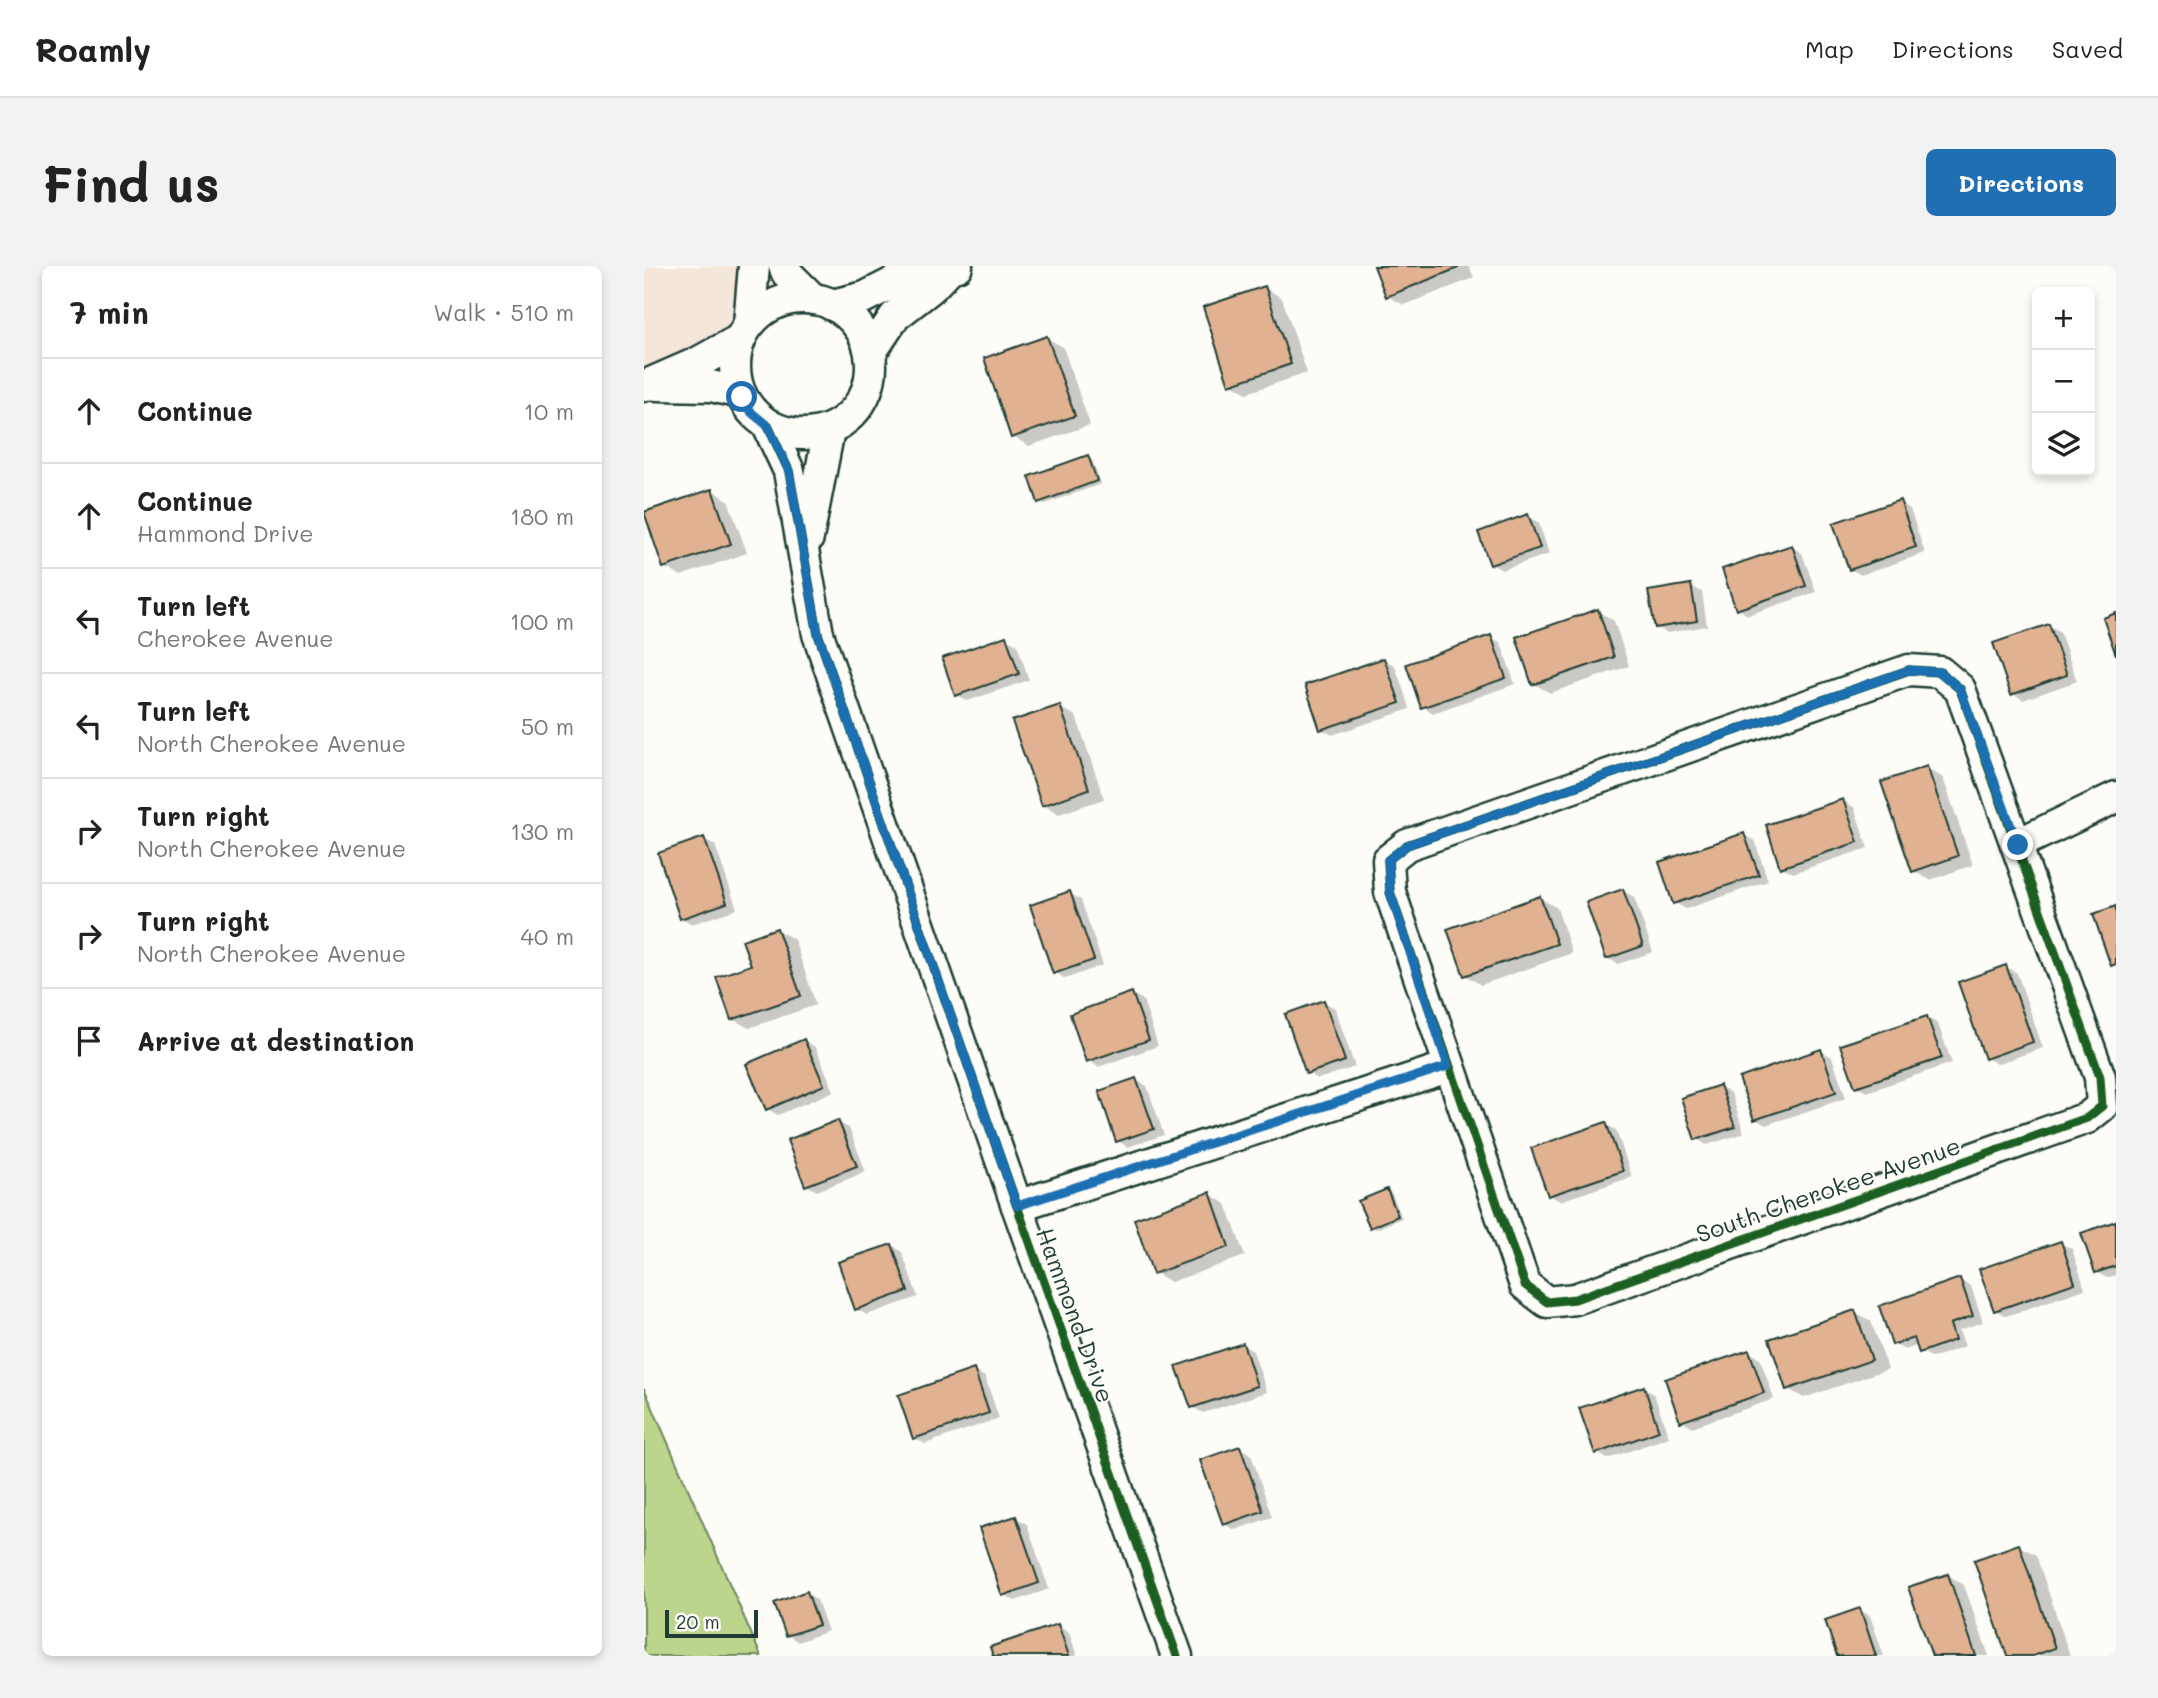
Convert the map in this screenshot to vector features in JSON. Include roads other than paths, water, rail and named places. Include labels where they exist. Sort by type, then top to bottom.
[{"type":"street","points":[[645,385],[699,362],[744,332],[763,310],[780,301],[803,297],[846,313],[862,330],[871,352],[871,376],[864,398],[849,417],[829,430],[806,435],[786,433],[768,426],[752,413],[735,379],[734,359],[744,332],[754,266]]},
{"type":"street","points":[[784,266],[787,273],[822,302],[864,297],[922,268],[953,267]]},
{"type":"street","points":[[871,352],[895,316],[953,267]]},
{"type":"street","points":[[645,385],[711,386],[740,393]]},
{"type":"street","name":"Hammond Drive","points":[[768,426],[789,471],[818,634],[1177,1656]]},
{"type":"street","name":"Hammond Drive","points":[[805,556],[829,430]]},
{"type":"street","points":[[1017,1206],[1448,1066],[1390,892],[1388,860],[1407,845],[1909,670],[1940,672],[1960,689],[2018,845],[2116,797]]},
{"type":"street","name":"South Cherokee Avenue","points":[[1448,1066],[1525,1285],[1548,1302],[1575,1299],[2087,1118],[2102,1106],[2100,1077],[2018,845]]}]
